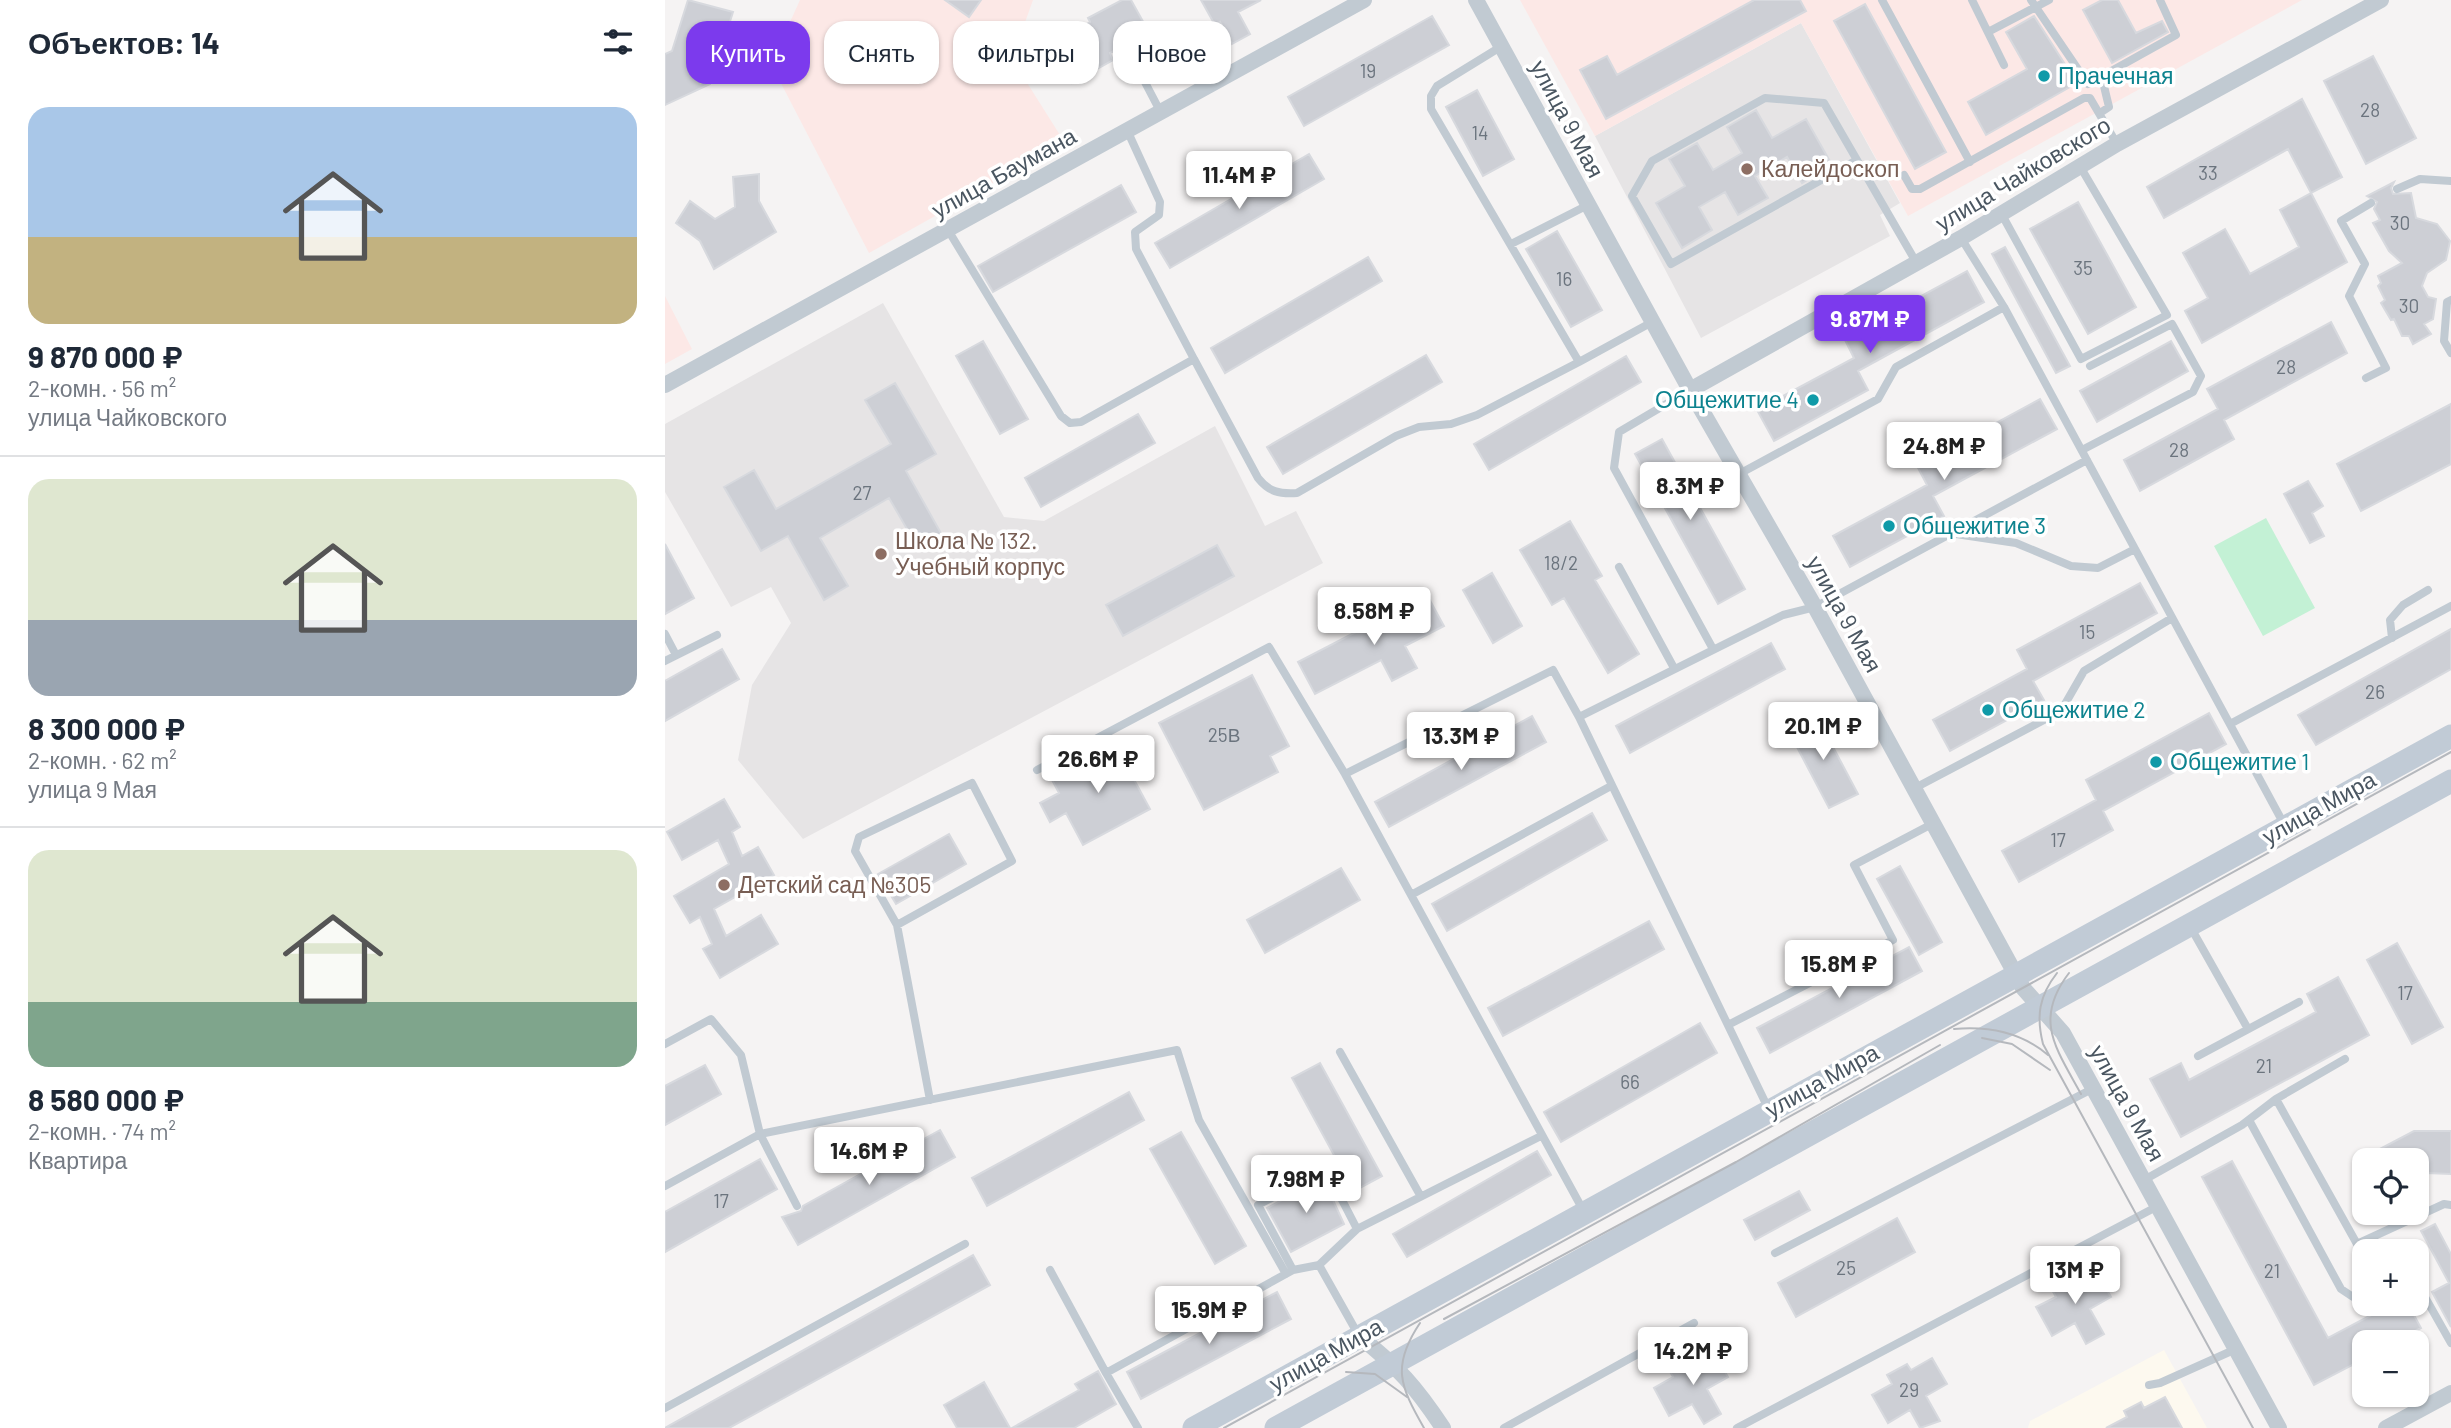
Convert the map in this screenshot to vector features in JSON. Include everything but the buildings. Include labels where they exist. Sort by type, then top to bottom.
[{"type":"main road","name":"улица Мира","points":[[1194,1428],[2451,736]]},
{"type":"main road","name":"улица Мира","points":[[1276,1428],[2451,780]]},
{"type":"street","name":"улица Баумана","points":[[665,385],[1364,0]]},
{"type":"street","name":"улица 9 Мая","points":[[1476,0],[1690,390],[1815,607],[2015,975],[2028,996],[2063,1033],[2279,1428]]},
{"type":"street","name":"улица Чайковского","points":[[1690,390],[2081,168],[2117,144],[2381,0]]},
{"type":"street","points":[[1360,1337],[1394,1363],[1416,1386],[1443,1428]]},
{"type":"street","points":[[2386,1428],[2451,1393]]},
{"type":"lane","points":[[1882,0],[1970,162]]},
{"type":"lane","points":[[1972,0],[2004,65]]},
{"type":"lane","points":[[1988,32],[2033,4],[2049,0]]},
{"type":"lane","points":[[2033,4],[2088,84],[2176,35],[2160,0]]},
{"type":"lane","points":[[1502,46],[1437,86],[1431,96],[1430,109],[1579,362]]},
{"type":"lane","points":[[2099,113],[2109,107],[2102,78]]},
{"type":"lane","points":[[1146,84],[1160,111]]},
{"type":"lane","points":[[1857,160],[1671,264],[1632,195],[1652,161],[1765,98],[1824,103],[1857,160],[1916,262]]},
{"type":"lane","points":[[1903,175],[1916,190],[2084,98],[2090,98],[2117,144]]},
{"type":"lane","points":[[1127,130],[1160,202],[1159,215],[1135,232],[1136,249],[1258,478],[1267,489],[1281,494],[1297,493],[1419,427],[1451,424],[1478,415],[1654,321]]},
{"type":"lane","points":[[2001,213],[2081,359],[2167,315],[2081,168]]},
{"type":"lane","points":[[2397,189],[2420,179],[2451,181]]},
{"type":"lane","points":[[2366,378],[2386,368],[2349,296],[2365,264],[2340,220],[2371,202]]},
{"type":"lane","points":[[1511,244],[1588,205]]},
{"type":"lane","points":[[948,230],[1061,416],[1070,423],[1081,422],[1194,359]]},
{"type":"lane","points":[[1961,237],[2004,307],[2285,826]]},
{"type":"lane","points":[[2451,300],[2447,302],[2444,341],[2451,353]]},
{"type":"lane","points":[[1739,474],[1878,399],[1896,367],[2004,307]]},
{"type":"lane","points":[[2082,450],[2193,392],[2201,376],[2172,324],[2090,366]]},
{"type":"lane","points":[[1690,390],[1619,432],[1614,468],[1713,649]]},
{"type":"lane","points":[[1579,717],[1783,615],[1815,607],[1956,534],[2087,460]]},
{"type":"lane","points":[[1956,534],[2016,543],[2071,566],[2098,568],[2135,549]]},
{"type":"lane","points":[[1619,567],[1674,668]]},
{"type":"lane","points":[[2392,638],[2390,620],[2403,604],[2428,590]]},
{"type":"lane","points":[[2230,724],[2451,606]]},
{"type":"lane","points":[[1913,789],[2061,711],[2084,671],[2172,618]]},
{"type":"lane","points":[[665,634],[676,655]]},
{"type":"lane","points":[[665,661],[717,635]]},
{"type":"lane","points":[[1037,770],[1269,647],[1345,774],[1584,1213]]},
{"type":"lane","points":[[1345,774],[1553,670],[1579,717],[1770,1110]]},
{"type":"lane","points":[[897,925],[1012,861],[972,783],[859,837],[855,851],[897,925],[930,1100]]},
{"type":"lane","points":[[1411,895],[1611,786]]},
{"type":"lane","points":[[1728,1025],[1893,940],[1854,864],[1932,824]]},
{"type":"lane","points":[[2189,924],[2248,1029]]},
{"type":"lane","points":[[2198,1056],[2299,1002]]},
{"type":"lane","points":[[665,1044],[711,1019],[741,1055],[760,1134],[797,1206]]},
{"type":"lane","points":[[665,1186],[760,1134],[1177,1050],[1199,1120],[1289,1272]]},
{"type":"lane","points":[[1340,1052],[1420,1195]]},
{"type":"lane","points":[[2144,1180],[2249,1121],[2276,1099],[2345,1059]]},
{"type":"lane","points":[[1775,1253],[2094,1088]]},
{"type":"lane","points":[[2276,1099],[2357,1244],[2444,1204],[2451,1205]]},
{"type":"lane","points":[[2249,1121],[2340,1289],[2352,1296]]},
{"type":"lane","points":[[1106,1373],[1289,1272],[1319,1265],[1357,1228],[1541,1136]]},
{"type":"lane","points":[[1289,1272],[1258,1205],[1326,1169],[1357,1228]]},
{"type":"lane","points":[[1737,1428],[2158,1206]]},
{"type":"lane","points":[[665,1408],[965,1244]]},
{"type":"lane","points":[[1319,1265],[1360,1337]]},
{"type":"lane","points":[[1050,1270],[1138,1428]]},
{"type":"lane","points":[[2429,1304],[2451,1343]]},
{"type":"lane","points":[[1504,1428],[1694,1323]]},
{"type":"lane","points":[[2149,1385],[2169,1379],[2236,1349]]},
{"type":"shaded area","points":[[800,0],[1033,0],[1026,21],[953,21],[953,84],[1028,84],[1065,143],[869,253],[781,84],[810,84],[810,21],[790,21]]},
{"type":"shaded area","points":[[1520,0],[2302,0],[1908,216],[1801,23],[1595,136]]},
{"type":"shaded area","name":"Калейдоскоп","points":[[1801,23],[1900,203],[1880,215],[1890,236],[1701,338],[1595,136]]},
{"type":"shaded area","points":[[665,296],[692,349],[665,364]]},
{"type":"shaded area","name":"Школа № 132. Учебный корпус","points":[[883,303],[1004,517],[1044,521],[1215,426],[1265,526],[1296,511],[1323,563],[803,839],[738,760],[752,685],[791,623],[771,587],[731,607],[665,492],[665,424]]},
{"type":"shaded area","points":[[2164,1350],[2207,1428],[2028,1428],[2030,1421]]},
{"type":"green space","points":[[2266,518],[2315,608],[2263,636],[2214,546]]},
{"type":"tram line","points":[[1224,1428],[2451,752]]},
{"type":"tram line","points":[[2057,973],[2046,990],[2041,1007],[2043,1044],[2253,1428]]},
{"type":"tram line","points":[[2069,973],[2058,990],[2050,1020],[2057,1048],[2081,1094]]},
{"type":"tram line","points":[[1954,1029],[2004,1032],[2027,1041],[2048,1055]]},
{"type":"tram line","points":[[1982,1038],[2012,1044],[2050,1070]]},
{"type":"tram line","points":[[1444,1319],[1736,1162],[1940,1045]]},
{"type":"tram line","points":[[1420,1323],[1405,1352],[1402,1376],[1409,1400],[1424,1428]]},
{"type":"tram line","points":[[1346,1372],[1375,1374],[1407,1397]]},
{"type":"place","name":"Прачечная","points":[[2044,76]]},
{"type":"place","name":"Калейдоскоп","points":[[1747,169]]},
{"type":"place","name":"Общежитие 4","points":[[1813,400]]},
{"type":"place","name":"Общежитие 3","points":[[1889,526]]},
{"type":"place","name":"Школа № 132. Учебный корпус","points":[[881,554]]},
{"type":"place","name":"Общежитие 2","points":[[1988,710]]},
{"type":"place","name":"Общежитие 1","points":[[2156,762]]},
{"type":"place","name":"Детский сад №305","points":[[724,885]]}]
